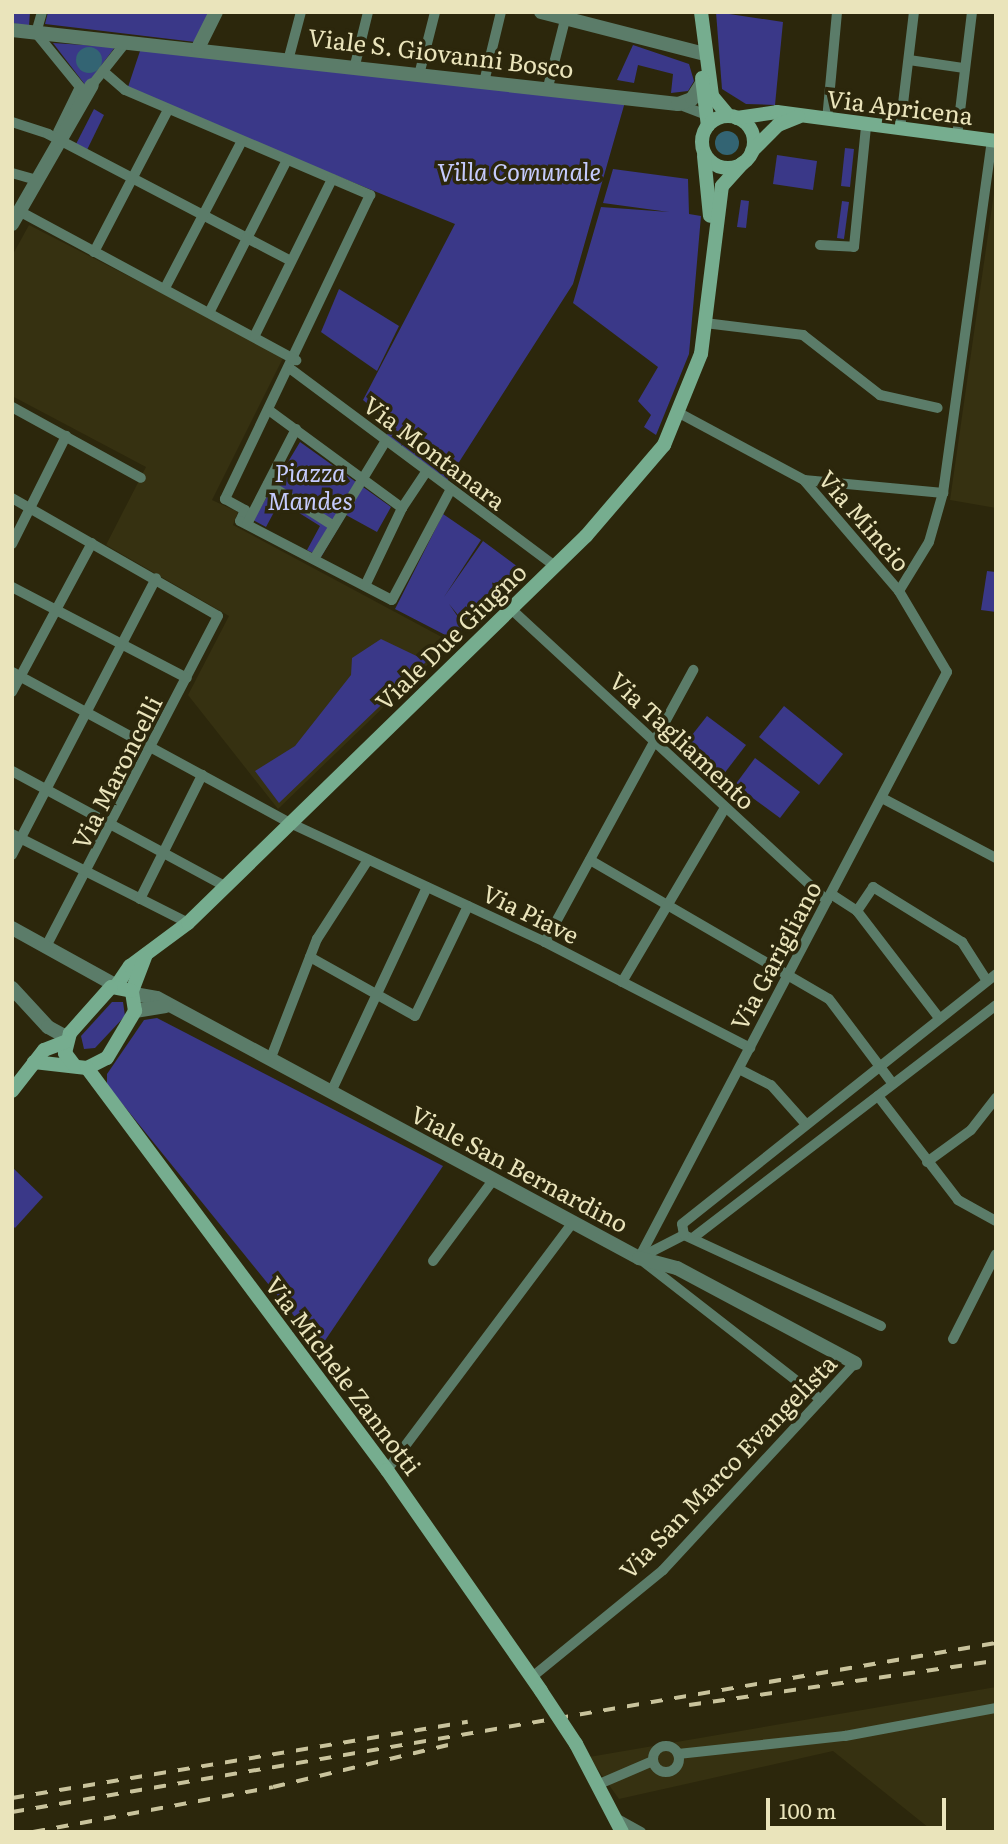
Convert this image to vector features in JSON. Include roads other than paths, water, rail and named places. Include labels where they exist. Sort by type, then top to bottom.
[{"type":"main road","name":"Viale Due Giugno","points":[[34,1062],[44,1049],[66,1040],[146,955],[188,923],[511,609],[664,445],[701,354],[722,186],[752,150],[753,135],[719,118],[702,83],[702,18]]},
{"type":"main road","name":"Viale Due Giugno","points":[[702,18],[712,96],[719,118],[703,151],[712,257]]},
{"type":"main road","name":"Via Apricena","points":[[719,118],[777,112],[866,126],[994,140]]},
{"type":"main road","name":"Via Apricena","points":[[752,150],[778,125],[798,117]]},
{"type":"main road","points":[[703,151],[720,167],[743,163]]},
{"type":"main road","points":[[105,1091],[107,1058],[135,1011],[133,992],[146,955]]},
{"type":"main road","points":[[116,985],[133,992]]},
{"type":"main road","name":"Via Michele Zannotti","points":[[66,1040],[81,1067],[105,1091],[387,1470],[576,1744],[622,1832]]},
{"type":"main road","points":[[12,1091],[34,1062],[81,1067],[107,1058]]},
{"type":"street","points":[[42,12],[36,33],[86,86]]},
{"type":"street","points":[[198,48],[216,12]]},
{"type":"street","points":[[289,58],[301,12]]},
{"type":"street","points":[[355,65],[368,12]]},
{"type":"street","points":[[420,71],[435,12]]},
{"type":"street","points":[[485,78],[501,12]]},
{"type":"street","points":[[541,12],[566,16],[701,53]]},
{"type":"street","points":[[827,120],[837,12]]},
{"type":"street","points":[[900,129],[914,12]]},
{"type":"street","points":[[957,136],[972,12]]},
{"type":"street","points":[[548,87],[566,16]]},
{"type":"street","name":"Viale S. Giovanni Bosco","points":[[12,30],[485,78],[678,104],[719,118]]},
{"type":"street","points":[[16,218],[86,86],[103,71],[126,42]]},
{"type":"street","points":[[909,60],[964,68]]},
{"type":"street","points":[[103,71],[125,90],[370,195],[294,365],[225,499],[244,510],[240,521],[392,600],[450,491]]},
{"type":"street","points":[[678,104],[692,99],[702,83]]},
{"type":"street","points":[[94,252],[169,110]]},
{"type":"street","points":[[12,122],[56,141],[291,261]]},
{"type":"street","points":[[820,245],[854,247],[866,126]]},
{"type":"street","points":[[900,591],[929,542],[943,493],[994,140]]},
{"type":"street","points":[[165,288],[242,141]]},
{"type":"street","points":[[210,311],[287,160]]},
{"type":"street","points":[[12,173],[36,180]]},
{"type":"street","points":[[255,335],[332,179]]},
{"type":"street","name":"Via Montanara","points":[[16,218],[94,252],[255,335],[385,442],[554,565]]},
{"type":"street","points":[[705,323],[803,335],[880,395],[939,408]]},
{"type":"street","points":[[12,407],[141,478]]},
{"type":"street","points":[[270,411],[402,508]]},
{"type":"street","name":"Via Mincio","points":[[677,412],[804,480],[900,591],[947,672]]},
{"type":"street","points":[[247,524],[296,429]]},
{"type":"street","points":[[12,544],[66,436]]},
{"type":"street","points":[[314,559],[385,442]]},
{"type":"street","points":[[365,586],[402,508],[426,472]]},
{"type":"street","points":[[804,480],[943,493]]},
{"type":"street","points":[[268,484],[334,526]]},
{"type":"street","points":[[12,498],[156,578],[45,789],[17,836],[12,855]]},
{"type":"street","points":[[12,692],[16,675],[56,611],[92,543]]},
{"type":"street","name":"Via Maroncelli","points":[[47,945],[112,827],[218,616],[156,578]]},
{"type":"street","points":[[12,587],[187,678]]},
{"type":"street","name":"Via Tagliamento","points":[[511,609],[725,808],[829,898],[857,911],[939,1018]]},
{"type":"street","points":[[545,942],[694,670]]},
{"type":"street","name":"Via Garigliano","points":[[639,1258],[947,672]]},
{"type":"street","name":"Via Piave","points":[[16,675],[290,823],[545,942],[750,1048]]},
{"type":"street","points":[[12,771],[164,856],[225,886]]},
{"type":"street","points":[[140,899],[164,856],[202,775]]},
{"type":"street","points":[[881,798],[996,858]]},
{"type":"street","points":[[622,982],[725,808]]},
{"type":"street","points":[[17,836],[188,923]]},
{"type":"street","points":[[270,1060],[310,957],[368,860]]},
{"type":"street","points":[[590,860],[829,999],[893,1084]]},
{"type":"street","points":[[331,1092],[427,887]]},
{"type":"street","points":[[857,911],[873,887],[962,942],[992,977],[804,1122],[682,1224],[689,1236],[881,1326]]},
{"type":"street","points":[[310,957],[415,1016],[468,906]]},
{"type":"street","points":[[12,928],[116,985]]},
{"type":"street","points":[[12,988],[48,1027],[66,1040]]},
{"type":"street","name":"Viale San Bernardino","points":[[133,992],[166,1006],[331,1092],[639,1258],[677,1268],[855,1363]]},
{"type":"street","points":[[821,1400],[639,1258],[689,1236],[996,1005]]},
{"type":"street","points":[[135,1011],[166,1006]]},
{"type":"street","points":[[738,1069],[771,1085],[804,1122]]},
{"type":"street","points":[[878,1096],[958,1200],[996,1221]]},
{"type":"street","points":[[927,1162],[971,1130],[996,1098]]},
{"type":"street","points":[[433,1261],[494,1179]]},
{"type":"street","points":[[387,1470],[574,1221]]},
{"type":"street","points":[[954,1339],[996,1254]]},
{"type":"street","name":"Via San Marco Evangelista","points":[[531,1676],[663,1570],[855,1363]]},
{"type":"street","points":[[597,1784],[653,1761],[660,1747],[678,1754],[845,1736],[996,1708]]},
{"type":"street","points":[[653,1761],[669,1771],[678,1754]]},
{"type":"street","points":[[614,1817],[641,1832]]},
{"type":"water","points":[[89,47],[98,51],[102,60],[98,69],[89,73],[80,69],[76,60],[80,51]]},
{"type":"water","points":[[727,131],[736,134],[739,143],[736,152],[727,155],[718,152],[715,143],[718,134]]},
{"type":"railway","points":[[12,1812],[996,1643]]},
{"type":"railway","points":[[689,1705],[996,1661]]},
{"type":"railway","points":[[12,1798],[468,1722]]},
{"type":"railway","points":[[33,1832],[273,1787],[448,1745]]},
{"type":"park label","name":"Villa Comunale","points":[[519,171]]},
{"type":"park label","name":"Piazza Mandes","points":[[310,486]]}]
